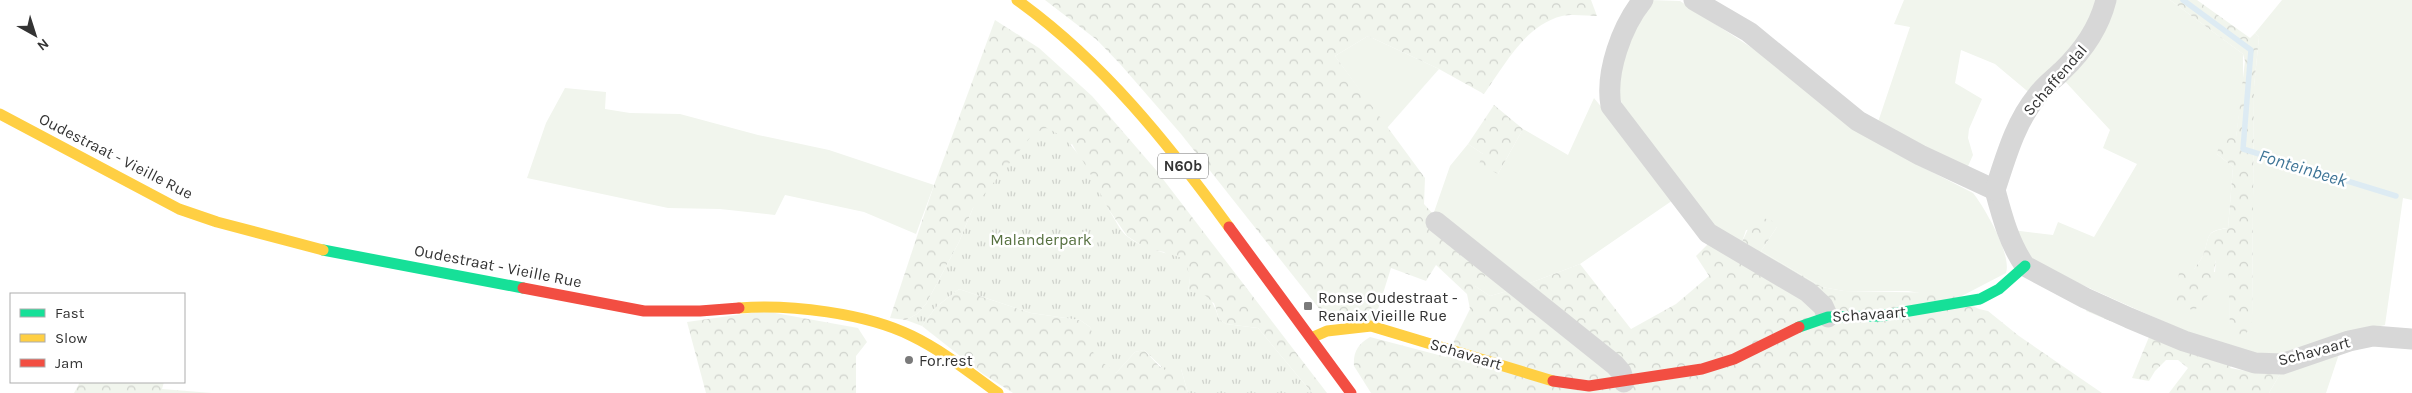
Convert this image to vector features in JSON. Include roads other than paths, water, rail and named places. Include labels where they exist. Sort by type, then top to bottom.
[{"type":"street","name":"N60b","points":[[1017,0],[1074,44],[1113,81],[1176,156],[1352,393]]},
{"type":"street","points":[[1643,0],[1622,33],[1611,81],[1611,106],[1708,233],[1808,292],[1823,306],[1828,317]]},
{"type":"street","points":[[1694,0],[1748,32],[1858,121],[1920,155],[1994,190],[2004,222],[2019,257],[2025,266]]},
{"type":"street","name":"Schaffendal","points":[[1994,190],[2009,145],[2023,115],[2038,94],[2087,44],[2099,23],[2106,0]]},
{"type":"street","name":"Oudestraat - Vieille Rue","points":[[0,114],[179,209],[217,222],[327,251],[644,311],[700,311],[764,306],[818,310],[883,325],[910,334],[941,352],[998,393]]},
{"type":"street","points":[[1436,222],[1615,365],[1621,372],[1624,382]]},
{"type":"street","name":"Schavaart","points":[[1311,338],[1327,331],[1371,326],[1549,381],[1589,386],[1710,367],[1734,359],[1792,330],[1828,317],[1880,316],[1980,299],[1999,289],[2025,266],[2085,298],[2129,318],[2184,341],[2255,363],[2282,364],[2349,341],[2374,336],[2412,339]]},
{"type":"waterway","name":"Fonteinbeek","points":[[2183,0],[2251,50],[2243,149],[2396,196]]},
{"type":"place","name":"Ronse Oudestraat - Renaix Vieille Rue","points":[[1308,306]]},
{"type":"place","name":"For.rest","points":[[909,360]]},
{"type":"park label","name":"Malanderpark","points":[[1041,239]]}]
